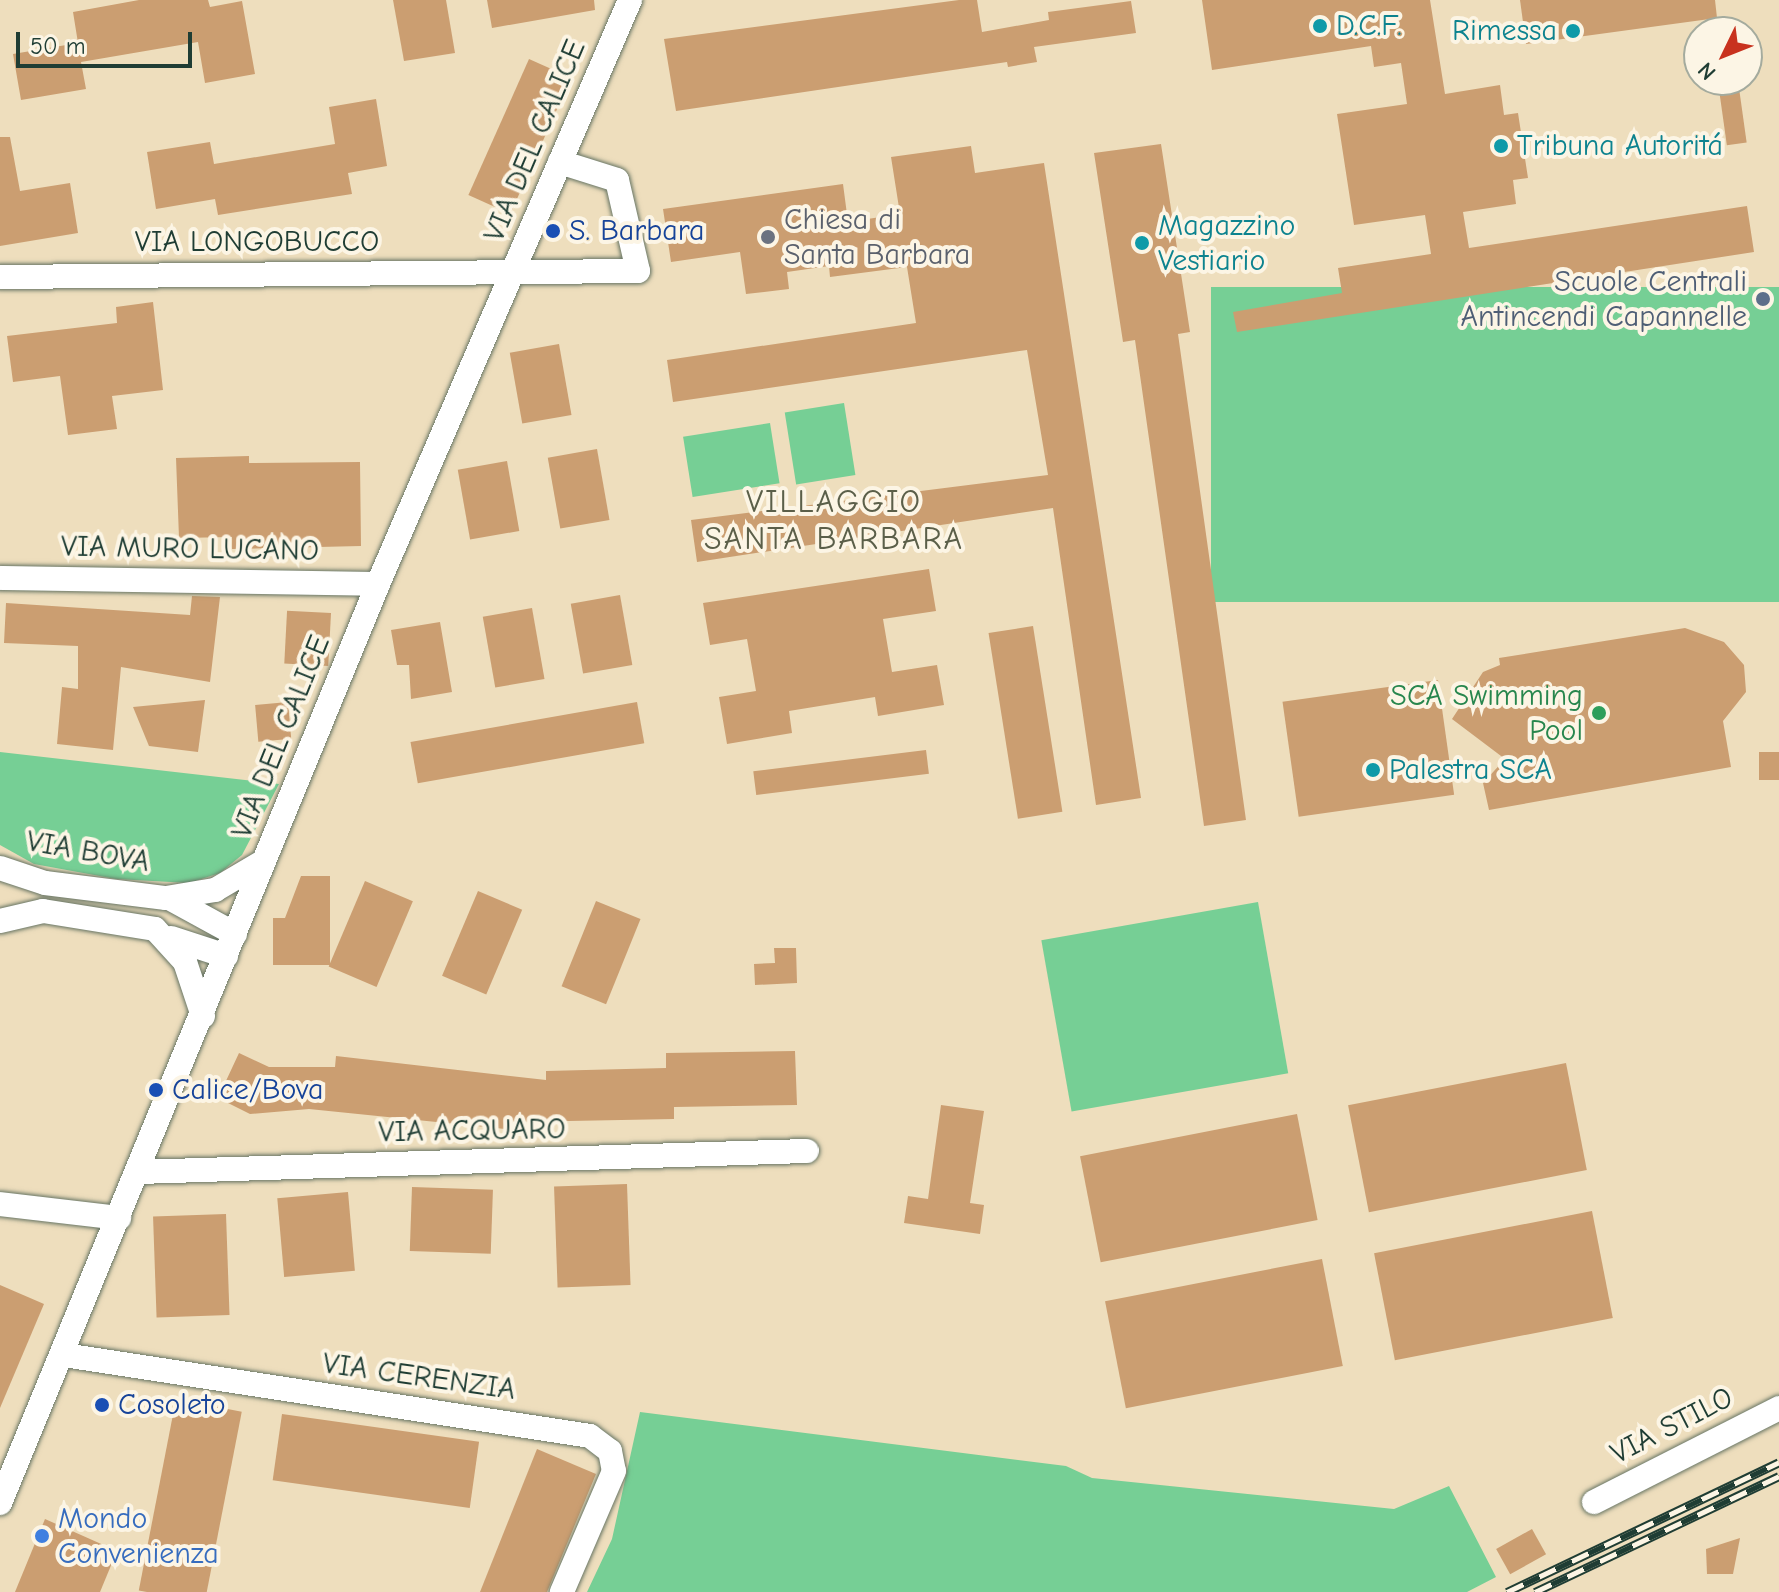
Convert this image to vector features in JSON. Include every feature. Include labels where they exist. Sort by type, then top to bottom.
[{"type":"street","name":"VIA DEL CALICE","points":[[0,1503],[64,1355],[378,584],[515,274],[630,0]]},
{"type":"street","name":"VIA LONGOBUCCO","points":[[0,277],[638,271],[617,180],[560,162]]},
{"type":"street","name":"VIA MURO LUCANO","points":[[1,572],[378,584]]},
{"type":"street","name":"VIA BOVA","points":[[0,868],[45,883],[166,898],[215,890],[264,861]]},
{"type":"street","name":"VIA BOVA","points":[[166,898],[231,945]]},
{"type":"street","name":"VIA BOVA","points":[[0,921],[43,911],[144,924],[168,937],[231,945]]},
{"type":"street","points":[[168,937],[191,974],[203,1016]]},
{"type":"street","name":"VIA ACQUARO","points":[[138,1172],[807,1151]]},
{"type":"street","points":[[0,1204],[119,1218]]},
{"type":"street","name":"VIA CERENZIA","points":[[64,1355],[118,1369],[590,1436],[610,1451],[614,1471],[562,1592]]},
{"type":"street","name":"VIA STILO","points":[[1594,1502],[1779,1408]]},
{"type":"green space","points":[[1211,287],[1779,287],[1779,602],[1211,602]]},
{"type":"green space","points":[[844,403],[855,475],[796,484],[785,412]]},
{"type":"green space","points":[[770,423],[780,483],[693,497],[683,437]]},
{"type":"green space","points":[[0,752],[279,784],[242,855],[220,873],[189,883],[116,879],[34,864],[0,845]]},
{"type":"green space","points":[[1258,902],[1288,1073],[1072,1112],[1041,940]]},
{"type":"green space","points":[[640,1412],[1066,1466],[1092,1478],[1394,1509],[1449,1486],[1496,1577],[1467,1592],[587,1592],[612,1539]]},
{"type":"building","points":[[139,0],[208,0],[210,7],[242,1],[255,74],[205,83],[198,42],[81,62],[86,89],[21,100],[13,54],[78,43],[73,12]]},
{"type":"building","points":[[393,0],[446,0],[455,53],[404,61]]},
{"type":"building","points":[[487,0],[594,0],[595,10],[492,28]]},
{"type":"building","points":[[977,0],[982,32],[1049,20],[1048,12],[1131,1],[1136,33],[1034,47],[1037,62],[1008,67],[1007,62],[676,111],[664,39]]},
{"type":"building","points":[[1202,0],[1430,0],[1445,94],[1500,85],[1504,115],[1518,113],[1528,178],[1513,180],[1516,204],[1463,212],[1469,248],[1747,206],[1754,252],[1237,332],[1233,312],[1342,293],[1338,268],[1431,254],[1425,215],[1354,225],[1337,114],[1407,104],[1401,63],[1374,67],[1371,46],[1212,70]]},
{"type":"building","name":"Rimessa","points":[[1520,0],[1715,0],[1717,16],[1683,16],[1683,23],[1526,44]]},
{"type":"building","points":[[529,59],[571,78],[510,214],[468,195]]},
{"type":"building","points":[[1720,96],[1740,96],[1747,142],[1727,145]]},
{"type":"building","points":[[376,99],[387,166],[348,173],[352,194],[218,215],[215,199],[156,209],[147,152],[210,142],[214,164],[335,144],[329,107]]},
{"type":"building","points":[[0,137],[10,137],[20,191],[70,183],[78,233],[0,246]]},
{"type":"building","points":[[1161,144],[1190,332],[1178,334],[1246,820],[1204,826],[1135,340],[1123,342],[1094,153]]},
{"type":"building","points":[[971,146],[975,173],[1044,163],[1141,798],[1096,805],[1053,508],[697,562],[691,520],[1048,475],[1027,350],[673,402],[667,360],[916,323],[907,267],[830,277],[829,266],[787,272],[789,289],[746,294],[740,252],[671,262],[663,209],[843,184],[848,222],[900,214],[891,157]]},
{"type":"building","points":[[153,302],[163,390],[112,396],[117,429],[68,435],[60,376],[13,382],[7,336],[117,323],[116,307]]},
{"type":"building","points":[[559,344],[572,415],[522,424],[510,353]]},
{"type":"building","points":[[597,449],[610,520],[560,529],[548,458]]},
{"type":"building","points":[[249,456],[249,463],[360,462],[361,546],[232,549],[232,537],[179,538],[176,458]]},
{"type":"building","points":[[507,461],[519,531],[470,540],[458,470]]},
{"type":"building","points":[[929,569],[936,611],[883,619],[892,672],[937,665],[944,705],[878,716],[875,697],[789,711],[792,733],[727,744],[719,697],[756,691],[747,639],[710,645],[703,603]]},
{"type":"building","points":[[620,595],[632,665],[583,674],[571,604]]},
{"type":"building","points":[[192,596],[220,597],[210,682],[121,667],[113,750],[57,744],[62,687],[78,689],[78,646],[4,643],[6,603],[190,615]]},
{"type":"building","points":[[532,608],[545,679],[495,688],[483,617]]},
{"type":"building","points":[[287,611],[331,613],[328,666],[284,664]]},
{"type":"building","points":[[440,622],[452,692],[411,699],[409,665],[397,665],[391,630]]},
{"type":"building","points":[[1033,626],[1062,812],[1018,819],[989,633]]},
{"type":"building","name":"SCA Swimming Pool","points":[[1685,628],[1724,642],[1744,665],[1746,692],[1723,721],[1731,767],[1489,810],[1483,783],[1505,759],[1452,719],[1483,672],[1500,665],[1499,658]]},
{"type":"building","name":"Palestra SCA","points":[[1438,680],[1454,795],[1299,817],[1283,702]]},
{"type":"building","points":[[205,700],[198,752],[149,746],[133,707]]},
{"type":"building","points":[[288,702],[291,739],[258,742],[255,705]]},
{"type":"building","points":[[637,702],[644,743],[418,783],[410,742]]},
{"type":"building","points":[[926,750],[929,774],[756,795],[753,771]]},
{"type":"building","points":[[1759,752],[1779,752],[1779,780],[1759,780]]},
{"type":"building","points":[[301,876],[330,876],[330,965],[273,965],[273,918],[285,918]]},
{"type":"building","points":[[365,881],[413,901],[377,987],[329,967]]},
{"type":"building","points":[[478,891],[522,910],[486,994],[442,976]]},
{"type":"building","points":[[596,901],[641,919],[606,1004],[562,986]]},
{"type":"building","points":[[774,948],[796,948],[797,983],[755,985],[754,964],[775,963]]},
{"type":"building","points":[[795,1051],[797,1105],[674,1107],[674,1119],[516,1122],[515,1130],[309,1109],[250,1114],[218,1098],[239,1053],[269,1067],[335,1067],[336,1056],[546,1080],[546,1071],[666,1068],[666,1053]]},
{"type":"building","points":[[1566,1063],[1587,1170],[1369,1212],[1348,1105]]},
{"type":"building","points":[[941,1105],[984,1111],[970,1203],[984,1205],[980,1234],[904,1223],[908,1196],[928,1199]]},
{"type":"building","points":[[1297,1114],[1318,1220],[1101,1262],[1080,1156]]},
{"type":"building","points":[[627,1184],[631,1285],[558,1287],[554,1187]]},
{"type":"building","points":[[412,1187],[493,1190],[491,1254],[410,1251]]},
{"type":"building","points":[[348,1192],[355,1271],[284,1277],[277,1198]]},
{"type":"building","points":[[1592,1211],[1613,1318],[1395,1360],[1374,1253]]},
{"type":"building","points":[[226,1214],[230,1315],[157,1317],[153,1217]]},
{"type":"building","points":[[1322,1259],[1343,1366],[1126,1408],[1105,1301]]},
{"type":"building","points":[[0,1285],[44,1304],[0,1408]]},
{"type":"building","points":[[176,1399],[242,1412],[207,1592],[139,1590]]},
{"type":"building","points":[[282,1414],[479,1442],[470,1508],[273,1480]]},
{"type":"building","points":[[537,1449],[596,1474],[547,1592],[480,1592]]},
{"type":"building","points":[[45,1519],[117,1551],[100,1592],[15,1592]]},
{"type":"building","points":[[1532,1529],[1546,1554],[1510,1574],[1496,1549]]},
{"type":"building","points":[[1740,1538],[1733,1574],[1707,1574],[1706,1549]]},
{"type":"railway","points":[[1507,1592],[1779,1462]]},
{"type":"railway","points":[[1535,1592],[1779,1476]]},
{"type":"place","name":"D.C.F.","points":[[1320,26]]},
{"type":"place","name":"Rimessa","points":[[1573,31]]},
{"type":"place","name":"Tribuna Autoritá","points":[[1501,146]]},
{"type":"place","name":"S. Barbara","points":[[553,231]]},
{"type":"place","name":"Chiesa di Santa Barbara","points":[[768,237]]},
{"type":"place","name":"Magazzino Vestiario","points":[[1142,243]]},
{"type":"place","name":"Scuole Centrali Antincendi Capannelle","points":[[1763,299]]},
{"type":"place","name":"SCA Swimming Pool","points":[[1599,713]]},
{"type":"place","name":"Palestra SCA","points":[[1373,770]]},
{"type":"place","name":"Calice/Bova","points":[[156,1090]]},
{"type":"place","name":"Cosoleto","points":[[102,1405]]},
{"type":"place","name":"Mondo Convenienza","points":[[42,1536]]},
{"type":"district","name":"VILLAGGIO SANTA BARBARA","points":[[834,522]]}]
